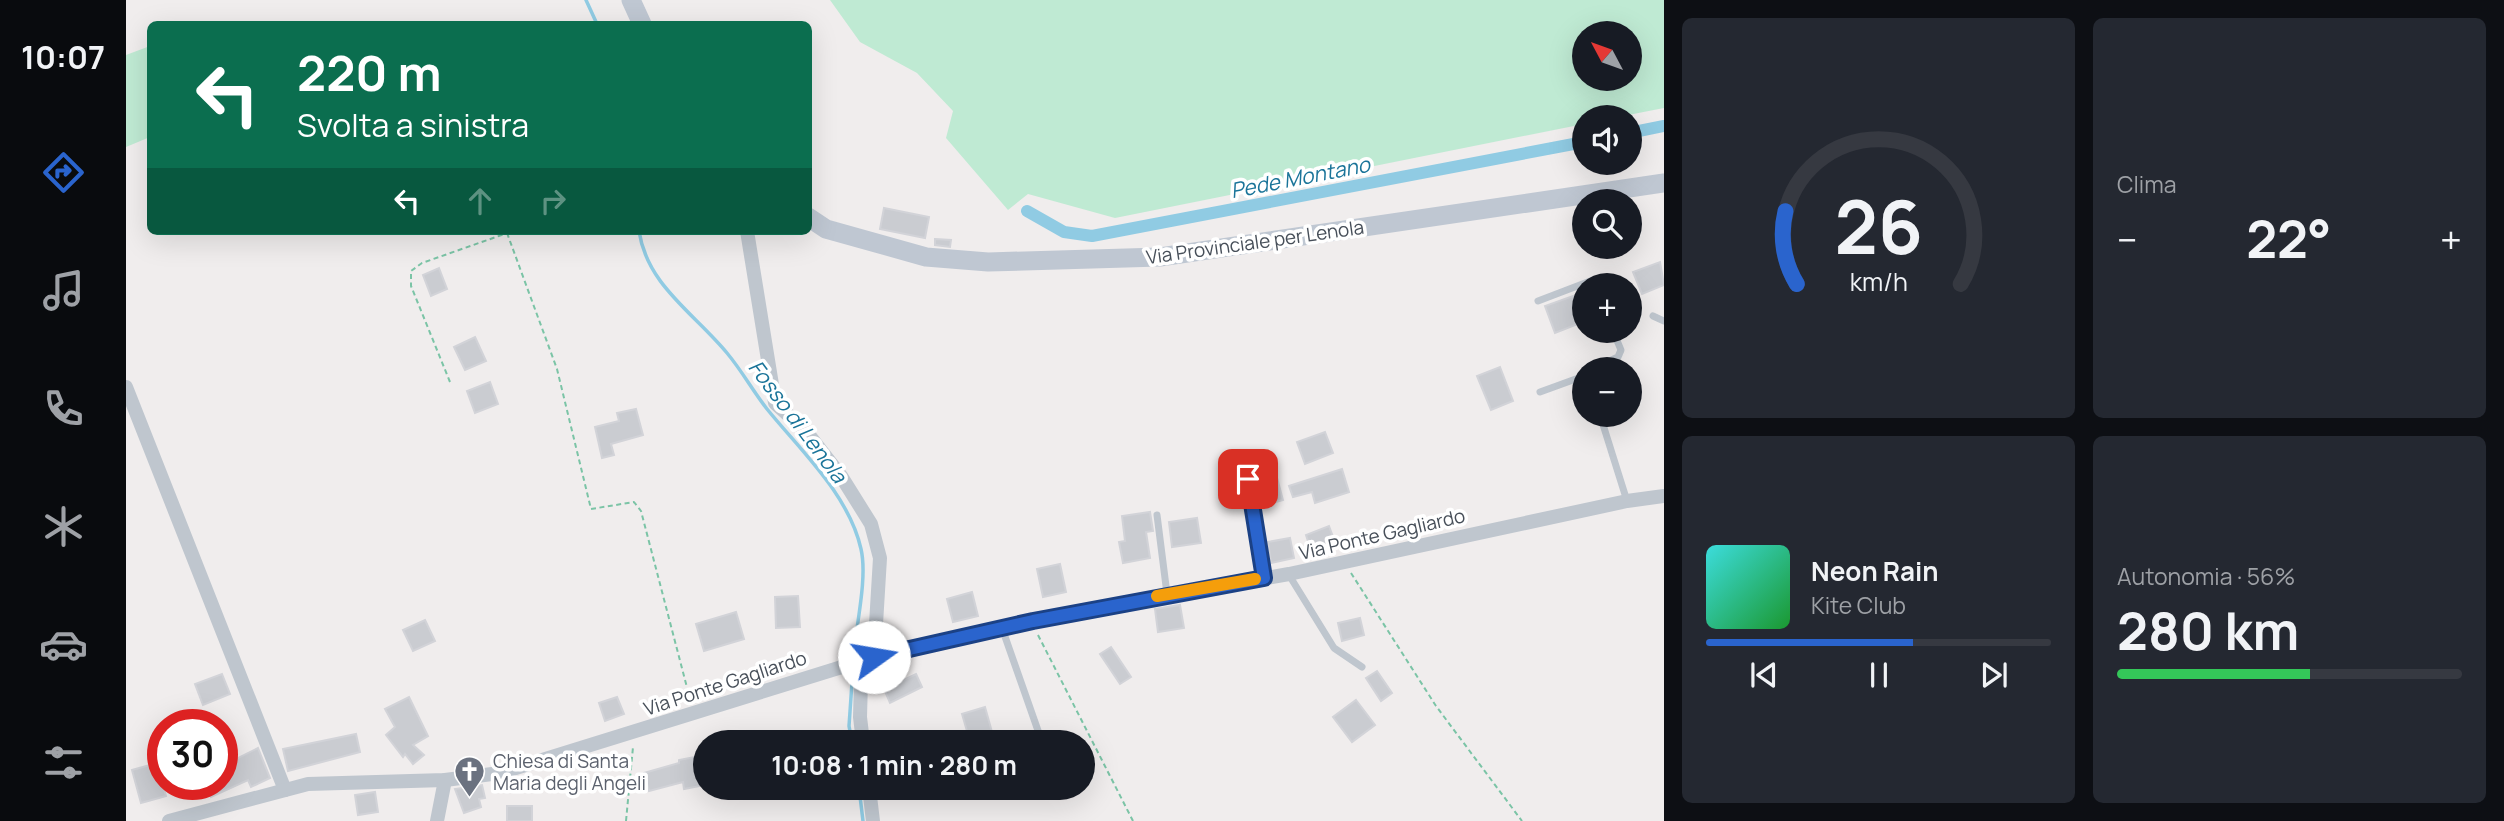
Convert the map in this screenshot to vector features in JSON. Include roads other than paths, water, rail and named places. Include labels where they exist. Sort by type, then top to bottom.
[{"type":"main road","points":[[631,0],[641,21]]},
{"type":"main road","name":"Via Provinciale per Lenola","points":[[812,220],[826,229],[926,257],[988,262],[1160,257],[1664,183]]},
{"type":"street","points":[[748,235],[775,403],[805,430],[841,476],[871,524],[880,558],[874,657],[861,681],[862,730]]},
{"type":"street","points":[[126,387],[285,790]]},
{"type":"street","name":"Via Ponte Gagliardo","points":[[169,821],[308,784],[445,780],[500,773],[874,657],[1002,627],[1167,594],[1289,574],[1628,501],[1664,496]]},
{"type":"street","points":[[437,821],[445,780]]},
{"type":"street","points":[[870,800],[873,821]]},
{"type":"lane","points":[[1538,301],[1572,288]]},
{"type":"lane","points":[[1653,316],[1664,321]]},
{"type":"lane","points":[[1540,392],[1572,380]]},
{"type":"lane","points":[[1604,427],[1628,501]]},
{"type":"lane","points":[[1248,479],[1264,578]]},
{"type":"lane","points":[[1157,515],[1167,594]]},
{"type":"lane","points":[[1289,574],[1334,648],[1362,667]]},
{"type":"lane","points":[[1002,627],[1038,730]]},
{"type":"waterway","name":"Fosso di Lenola","points":[[586,0],[596,21]]},
{"type":"waterway","name":"Pede Montano","points":[[1642,130],[1664,126]]},
{"type":"waterway","name":"Pede Montano","points":[[1027,211],[1064,232],[1092,236],[1572,144]]},
{"type":"waterway","name":"Fosso di Lenola","points":[[640,235],[651,267],[662,283],[727,353],[767,409],[822,474],[846,510],[855,529],[863,561],[853,661]]},
{"type":"waterway","name":"Fosso di Lenola","points":[[850,730],[853,668]]},
{"type":"waterway","name":"Fosso di Lenola","points":[[860,800],[863,821]]},
{"type":"place","name":"Chiesa di Santa Maria degli Angeli","points":[[470,799]]}]
